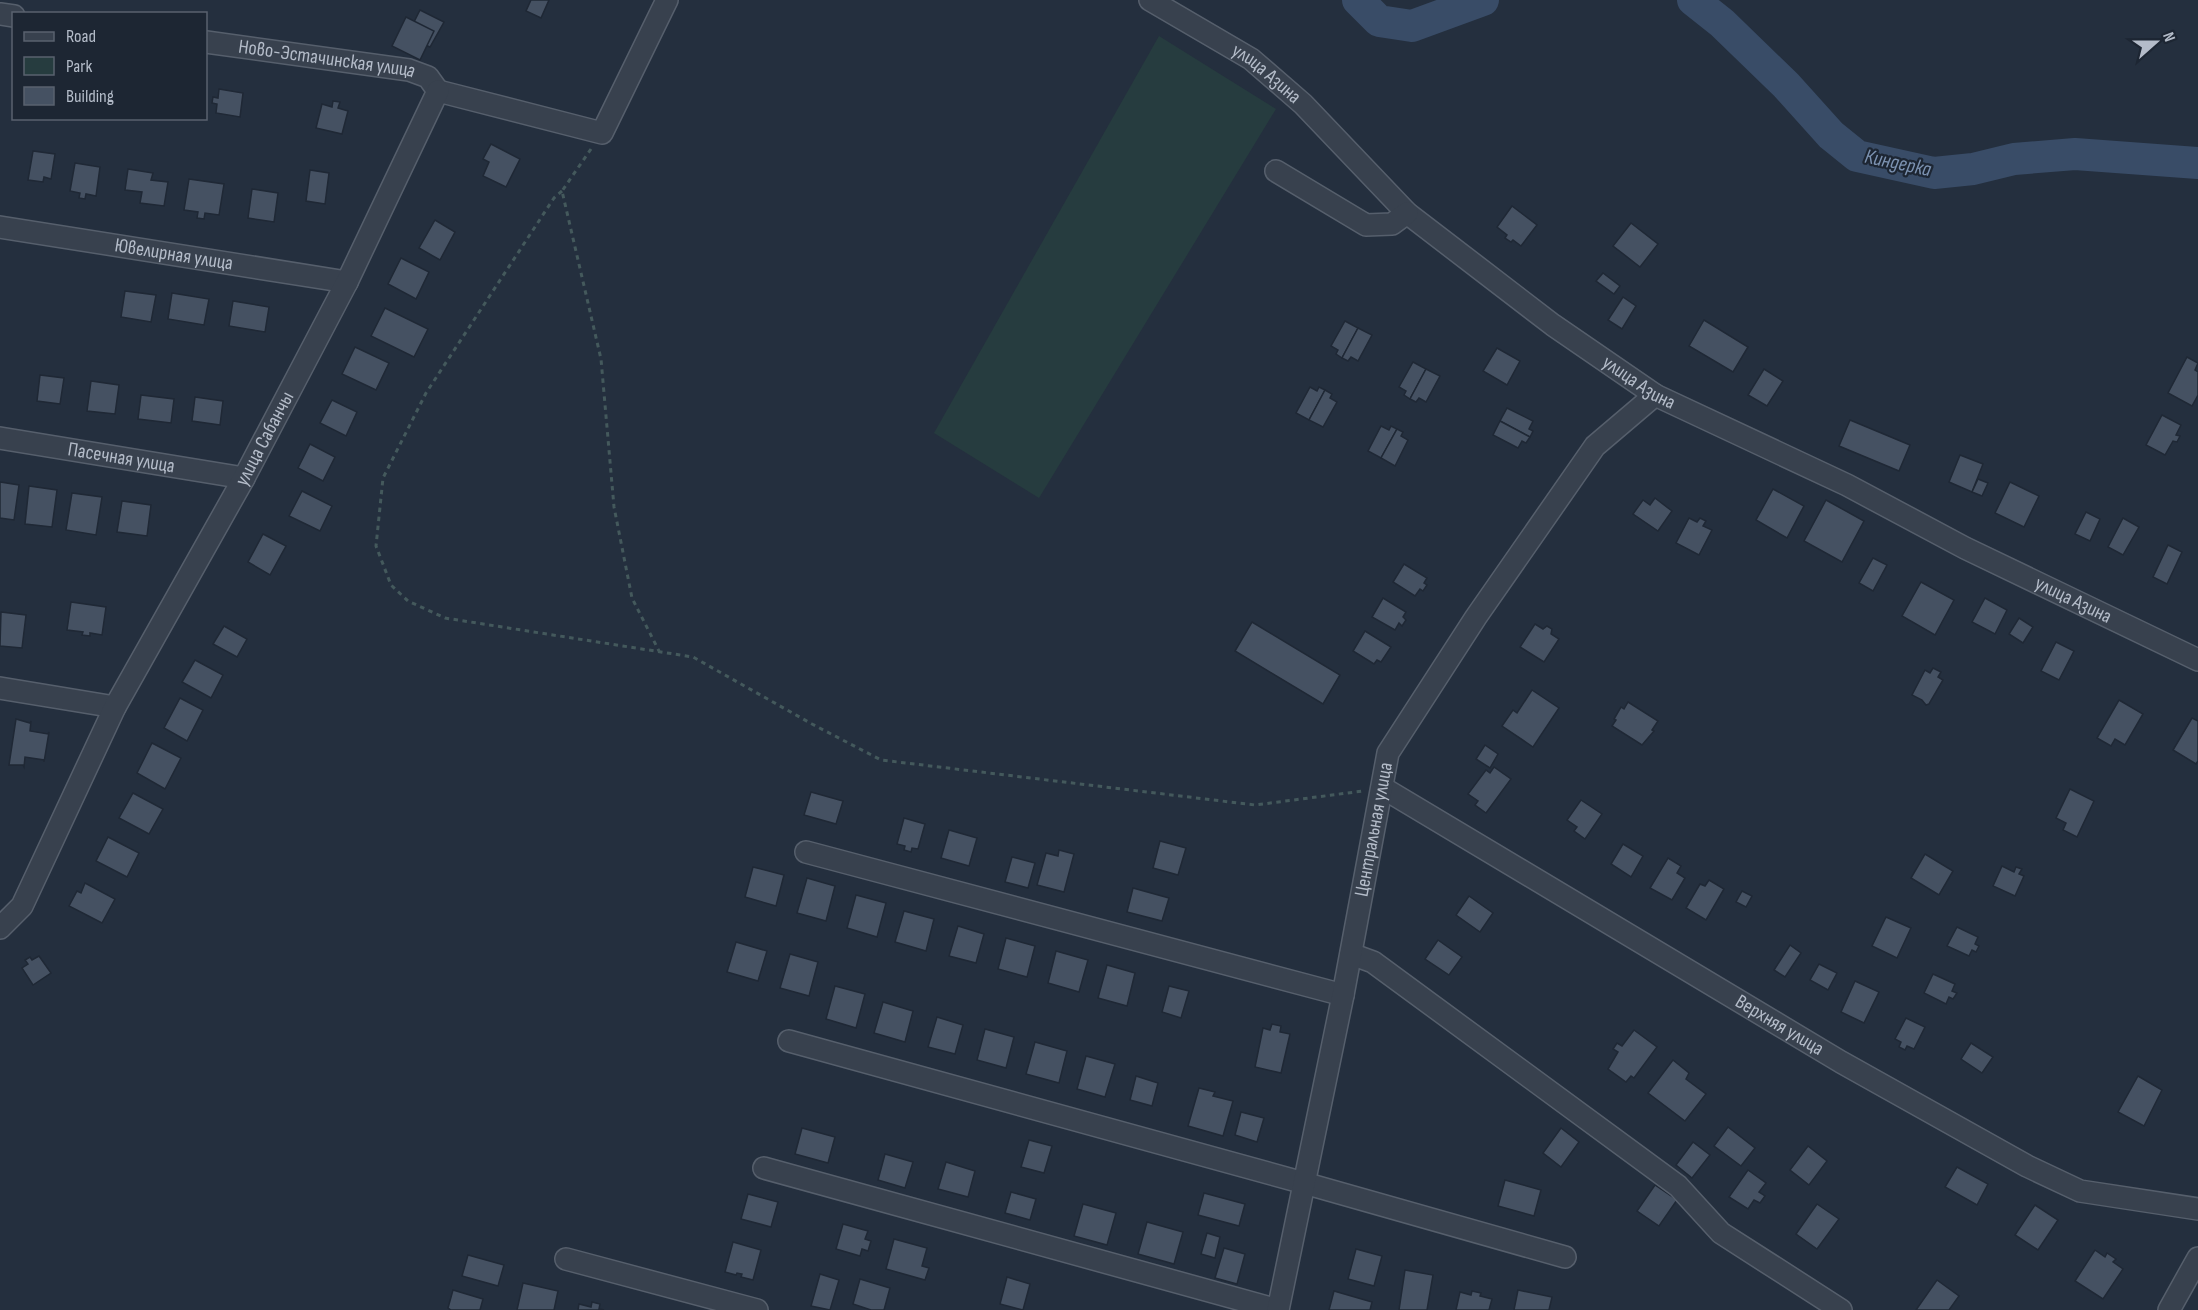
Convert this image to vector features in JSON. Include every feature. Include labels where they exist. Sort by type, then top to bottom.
[{"type":"street","points":[[438,91],[602,133],[666,0]]},
{"type":"street","name":"улица Азина","points":[[1150,0],[1251,59],[1303,104],[1407,213],[1553,325],[1654,395],[1847,485],[1965,548],[2198,660]]},
{"type":"street","name":"Ново-Эстачинская улица","points":[[207,42],[410,70],[428,77],[438,91]]},
{"type":"street","name":"улица Сабанчы","points":[[0,928],[22,906],[115,707],[244,478],[346,282],[438,91]]},
{"type":"street","points":[[1276,171],[1366,225],[1392,224],[1407,213]]},
{"type":"street","name":"Ювелирная улица","points":[[0,227],[346,282]]},
{"type":"street","name":"Центральная улица","points":[[1278,1310],[1343,995],[1388,753],[1476,617],[1595,446],[1654,395]]},
{"type":"street","name":"Пасечная улица","points":[[0,438],[244,478]]},
{"type":"street","points":[[0,688],[115,707]]},
{"type":"street","name":"Верхняя улица","points":[[1383,788],[1841,1062],[2027,1166],[2080,1191],[2198,1209]]},
{"type":"street","points":[[806,852],[1343,995]]},
{"type":"street","points":[[0,903],[22,906]]},
{"type":"street","points":[[1351,954],[1373,962],[1678,1186],[1721,1233],[1841,1310]]},
{"type":"street","points":[[789,1041],[1565,1257]]},
{"type":"street","points":[[764,1168],[1278,1310]]},
{"type":"street","points":[[566,1258],[757,1310]]},
{"type":"street","points":[[2169,1310],[2198,1258]]},
{"type":"path","points":[[602,133],[562,191],[554,198],[426,393],[383,478],[376,546],[391,585],[408,601],[445,618],[693,657],[881,760],[1254,805],[1383,788]]},
{"type":"path","points":[[562,191],[601,358],[614,507],[632,598],[659,651]]},
{"type":"green space","points":[[1159,36],[1276,109],[1039,498],[934,433]]},
{"type":"building","points":[[531,0],[549,0],[541,18],[526,11]]},
{"type":"building","points":[[420,10],[444,22],[430,47],[421,43],[419,48],[413,45],[416,40],[407,36]]},
{"type":"building","points":[[406,17],[434,31],[420,60],[392,46]]},
{"type":"building","points":[[219,89],[243,93],[240,117],[216,113],[217,104],[212,103],[213,97],[218,98]]},
{"type":"building","points":[[333,101],[340,102],[338,108],[348,111],[342,134],[316,128],[322,104],[332,107]]},
{"type":"building","points":[[491,144],[520,159],[506,187],[483,176],[489,162],[483,159]]},
{"type":"building","points":[[33,151],[55,154],[51,179],[44,177],[43,182],[28,180]]},
{"type":"building","points":[[75,163],[100,167],[96,196],[86,194],[85,199],[79,198],[80,193],[70,191]]},
{"type":"building","points":[[128,169],[153,173],[151,180],[168,182],[164,206],[140,203],[142,192],[125,190]]},
{"type":"building","points":[[310,170],[329,173],[325,204],[306,201]]},
{"type":"building","points":[[189,179],[224,184],[219,215],[205,213],[204,219],[197,218],[198,212],[184,210]]},
{"type":"building","points":[[252,189],[278,193],[274,222],[248,218]]},
{"type":"building","points":[[1512,206],[1537,225],[1521,246],[1505,238],[1507,235],[1497,227]]},
{"type":"building","points":[[435,220],[455,232],[440,260],[419,248]]},
{"type":"building","points":[[1631,223],[1658,244],[1640,267],[1613,246]]},
{"type":"building","points":[[401,258],[429,272],[416,299],[388,284]]},
{"type":"building","points":[[1603,273],[1620,286],[1614,294],[1596,281]]},
{"type":"building","points":[[125,291],[156,295],[151,322],[121,317]]},
{"type":"building","points":[[172,293],[209,299],[204,325],[168,319]]},
{"type":"building","points":[[1623,297],[1636,306],[1622,329],[1608,320]]},
{"type":"building","points":[[233,301],[269,307],[265,332],[229,326]]},
{"type":"building","points":[[385,308],[428,329],[414,357],[371,336]]},
{"type":"building","points":[[1704,320],[1748,347],[1733,372],[1689,346]]},
{"type":"building","points":[[1345,321],[1358,328],[1342,358],[1336,354],[1338,350],[1331,346]]},
{"type":"building","points":[[1358,328],[1372,335],[1358,361],[1351,357],[1348,361],[1342,358]]},
{"type":"building","points":[[355,347],[389,363],[376,390],[342,374]]},
{"type":"building","points":[[1497,348],[1520,361],[1507,385],[1483,371]]},
{"type":"building","points":[[2187,357],[2198,363],[2195,370],[2198,372],[2198,395],[2192,406],[2168,393]]},
{"type":"building","points":[[1413,362],[1426,369],[1410,399],[1404,395],[1406,391],[1399,387]]},
{"type":"building","points":[[1426,369],[1440,376],[1426,402],[1419,398],[1416,402],[1410,399]]},
{"type":"building","points":[[1764,369],[1783,381],[1767,406],[1748,395]]},
{"type":"building","points":[[40,375],[64,378],[60,404],[37,401]]},
{"type":"building","points":[[91,381],[119,385],[115,414],[87,411]]},
{"type":"building","points":[[1310,387],[1317,391],[1319,387],[1325,390],[1309,420],[1296,413]]},
{"type":"building","points":[[1325,390],[1332,394],[1330,398],[1337,402],[1323,427],[1309,420]]},
{"type":"building","points":[[141,395],[174,399],[171,423],[138,419]]},
{"type":"building","points":[[195,397],[223,401],[220,425],[192,421]]},
{"type":"building","points":[[332,400],[357,412],[346,436],[320,423]]},
{"type":"building","points":[[1507,408],[1533,421],[1529,429],[1533,431],[1530,437],[1500,421]]},
{"type":"building","points":[[2162,415],[2181,425],[2176,435],[2180,436],[2177,442],[2173,441],[2165,455],[2146,445]]},
{"type":"building","points":[[1850,420],[1910,445],[1899,471],[1839,446]]},
{"type":"building","points":[[1500,421],[1530,437],[1526,443],[1522,441],[1518,448],[1493,435]]},
{"type":"building","points":[[1381,426],[1389,430],[1391,426],[1397,429],[1381,458],[1368,451]]},
{"type":"building","points":[[1397,429],[1403,432],[1401,436],[1408,440],[1395,466],[1381,458]]},
{"type":"building","points":[[310,444],[335,457],[323,481],[298,468]]},
{"type":"building","points":[[1960,455],[1983,464],[1972,492],[1949,482]]},
{"type":"building","points":[[1978,479],[1988,483],[1982,496],[1972,492]]},
{"type":"building","points":[[0,482],[19,485],[14,520],[0,518]]},
{"type":"building","points":[[2010,482],[2039,496],[2024,527],[1995,513]]},
{"type":"building","points":[[29,486],[57,490],[52,527],[25,524]]},
{"type":"building","points":[[1773,489],[1804,506],[1787,538],[1756,520]]},
{"type":"building","points":[[302,491],[332,506],[320,531],[289,516]]},
{"type":"building","points":[[72,493],[102,497],[96,535],[66,530]]},
{"type":"building","points":[[1655,498],[1672,511],[1658,531],[1633,514],[1643,500],[1650,505]]},
{"type":"building","points":[[1826,500],[1864,521],[1842,562],[1804,541]]},
{"type":"building","points":[[122,501],[151,505],[147,536],[117,532]]},
{"type":"building","points":[[2086,512],[2100,519],[2090,541],[2075,534]]},
{"type":"building","points":[[1689,518],[1697,522],[1700,518],[1706,521],[1703,526],[1712,530],[1699,555],[1676,543]]},
{"type":"building","points":[[2123,518],[2139,527],[2123,555],[2108,547]]},
{"type":"building","points":[[263,534],[286,546],[270,575],[248,562]]},
{"type":"building","points":[[2168,545],[2182,552],[2167,584],[2153,577]]},
{"type":"building","points":[[1873,558],[1887,565],[1873,591],[1859,583]]},
{"type":"building","points":[[1404,564],[1427,578],[1424,583],[1427,585],[1423,591],[1420,589],[1415,596],[1393,582]]},
{"type":"building","points":[[1921,582],[1954,600],[1935,635],[1902,616]]},
{"type":"building","points":[[1383,598],[1406,612],[1403,617],[1406,620],[1402,626],[1399,623],[1395,630],[1372,617]]},
{"type":"building","points":[[1985,598],[2007,610],[1995,634],[1972,622]]},
{"type":"building","points":[[71,602],[106,607],[102,635],[90,633],[90,636],[82,635],[83,632],[67,630]]},
{"type":"building","points":[[1,612],[26,615],[22,648],[0,646]]},
{"type":"building","points":[[2019,618],[2033,627],[2023,643],[2009,634]]},
{"type":"building","points":[[1252,622],[1340,675],[1323,704],[1235,651]]},
{"type":"building","points":[[1535,624],[1543,629],[1547,626],[1552,629],[1551,634],[1559,639],[1544,662],[1520,647]]},
{"type":"building","points":[[224,626],[247,639],[237,657],[213,644]]},
{"type":"building","points":[[1365,631],[1391,647],[1381,662],[1377,660],[1374,664],[1353,651]]},
{"type":"building","points":[[2056,642],[2074,651],[2059,680],[2041,671]]},
{"type":"building","points":[[195,660],[223,675],[211,698],[182,682]]},
{"type":"building","points":[[1933,668],[1941,672],[1938,677],[1943,680],[1929,704],[1926,705],[1912,695],[1925,670],[1930,673]]},
{"type":"building","points":[[1532,690],[1559,708],[1533,747],[1502,726],[1513,710],[1517,713]]},
{"type":"building","points":[[180,698],[203,710],[187,741],[164,728]]},
{"type":"building","points":[[2119,700],[2143,714],[2125,745],[2115,739],[2111,746],[2097,738]]},
{"type":"building","points":[[1628,702],[1658,721],[1652,730],[1654,731],[1642,745],[1612,726],[1621,707],[1624,709]]},
{"type":"building","points":[[2192,718],[2198,721],[2198,761],[2196,764],[2173,750]]},
{"type":"building","points":[[16,719],[30,723],[31,721],[30,731],[48,734],[49,732],[44,762],[44,760],[25,757],[24,767],[23,765],[9,765]]},
{"type":"building","points":[[152,743],[181,758],[165,789],[137,773]]},
{"type":"building","points":[[1485,745],[1498,754],[1490,768],[1476,759]]},
{"type":"building","points":[[1494,767],[1511,779],[1486,813],[1475,805],[1478,801],[1468,794],[1486,770],[1490,773]]},
{"type":"building","points":[[2070,789],[2094,801],[2077,837],[2063,830],[2066,823],[2056,818]]},
{"type":"building","points":[[811,792],[843,801],[836,824],[804,815]]},
{"type":"building","points":[[133,793],[163,809],[149,834],[119,818]]},
{"type":"building","points":[[1581,800],[1602,814],[1585,839],[1574,831],[1577,827],[1567,820]]},
{"type":"building","points":[[904,818],[925,824],[918,849],[912,848],[911,852],[904,850],[905,846],[897,844]]},
{"type":"building","points":[[949,830],[977,838],[969,866],[941,858]]},
{"type":"building","points":[[108,837],[139,853],[127,877],[96,861]]},
{"type":"building","points":[[1160,841],[1186,848],[1178,875],[1153,868]]},
{"type":"building","points":[[1623,844],[1643,856],[1631,877],[1611,864]]},
{"type":"building","points":[[1059,850],[1074,854],[1064,892],[1037,885],[1046,853],[1058,856]]},
{"type":"building","points":[[1925,854],[1953,871],[1939,895],[1911,878]]},
{"type":"building","points":[[1012,857],[1035,863],[1028,888],[1005,882]]},
{"type":"building","points":[[1668,858],[1681,866],[1677,873],[1685,878],[1672,900],[1650,888]]},
{"type":"building","points":[[2002,866],[2014,872],[2016,867],[2022,869],[2019,874],[2024,876],[2015,896],[1993,886]]},
{"type":"building","points":[[753,867],[784,875],[776,906],[745,897]]},
{"type":"building","points":[[807,878],[835,886],[826,921],[797,913]]},
{"type":"building","points":[[1709,880],[1724,889],[1706,920],[1686,908],[1700,884],[1705,886]]},
{"type":"building","points":[[85,883],[115,899],[102,923],[69,906],[77,891],[81,893]]},
{"type":"building","points":[[1133,888],[1169,898],[1162,921],[1127,912]]},
{"type":"building","points":[[1742,891],[1752,896],[1746,907],[1736,902]]},
{"type":"building","points":[[856,895],[886,903],[877,937],[847,928]]},
{"type":"building","points":[[1469,896],[1493,913],[1480,932],[1456,915]]},
{"type":"building","points":[[904,911],[934,919],[926,951],[895,942]]},
{"type":"building","points":[[1886,917],[1911,928],[1897,958],[1872,946]]},
{"type":"building","points":[[958,926],[984,934],[976,963],[949,956]]},
{"type":"building","points":[[1957,927],[1978,937],[1975,944],[1979,946],[1976,952],[1972,950],[1969,956],[1947,946]]},
{"type":"building","points":[[1006,938],[1035,946],[1027,977],[998,969]]},
{"type":"building","points":[[1438,940],[1462,957],[1449,975],[1425,959]]},
{"type":"building","points":[[736,942],[767,951],[758,981],[727,972]]},
{"type":"building","points":[[1790,945],[1801,953],[1785,977],[1774,970]]},
{"type":"building","points":[[1056,951],[1088,960],[1079,992],[1048,983]]},
{"type":"building","points":[[790,954],[818,962],[809,996],[780,988]]},
{"type":"building","points":[[39,956],[51,973],[33,985],[22,968],[28,964],[25,960],[30,957],[32,960]]},
{"type":"building","points":[[1819,964],[1837,973],[1828,990],[1810,980]]},
{"type":"building","points":[[1107,965],[1135,973],[1127,1006],[1098,998]]},
{"type":"building","points":[[1933,974],[1955,984],[1952,991],[1957,993],[1953,999],[1949,997],[1946,1004],[1924,993]]},
{"type":"building","points":[[1855,981],[1879,992],[1864,1023],[1841,1012]]},
{"type":"building","points":[[835,986],[865,994],[856,1028],[826,1019]]},
{"type":"building","points":[[1169,986],[1189,991],[1181,1018],[1162,1012]]},
{"type":"building","points":[[883,1002],[913,1011],[905,1042],[874,1033]]},
{"type":"building","points":[[937,1017],[963,1025],[955,1054],[928,1047]]},
{"type":"building","points":[[1906,1018],[1925,1027],[1914,1049],[1907,1046],[1905,1050],[1899,1047],[1901,1042],[1895,1039]]},
{"type":"building","points":[[1272,1024],[1281,1026],[1280,1032],[1290,1034],[1281,1073],[1255,1067],[1263,1028],[1270,1030]]},
{"type":"building","points":[[985,1029],[1014,1037],[1006,1068],[977,1060]]},
{"type":"building","points":[[1634,1030],[1657,1047],[1634,1078],[1631,1076],[1626,1082],[1608,1069],[1618,1052],[1613,1049],[1617,1043],[1622,1046]]},
{"type":"building","points":[[1035,1042],[1067,1051],[1059,1083],[1026,1074]]},
{"type":"building","points":[[1971,1043],[1993,1057],[1982,1073],[1961,1059]]},
{"type":"building","points":[[1086,1056],[1115,1064],[1105,1097],[1077,1089]]},
{"type":"building","points":[[1673,1060],[1689,1073],[1686,1079],[1706,1094],[1685,1121],[1648,1093]]},
{"type":"building","points":[[1136,1076],[1158,1083],[1152,1106],[1130,1100]]},
{"type":"building","points":[[2138,1076],[2162,1090],[2144,1126],[2118,1112]]},
{"type":"building","points":[[1199,1088],[1215,1092],[1213,1096],[1233,1101],[1223,1136],[1188,1126]]},
{"type":"building","points":[[1241,1112],[1264,1118],[1257,1142],[1235,1135]]},
{"type":"building","points":[[1728,1127],[1755,1148],[1741,1166],[1714,1146]]},
{"type":"building","points":[[802,1128],[835,1137],[828,1163],[795,1154]]},
{"type":"building","points":[[1561,1128],[1579,1142],[1561,1167],[1543,1153]]},
{"type":"building","points":[[1029,1140],[1052,1146],[1044,1173],[1021,1167]]},
{"type":"building","points":[[1693,1142],[1710,1155],[1692,1178],[1676,1165]]},
{"type":"building","points":[[1808,1146],[1827,1161],[1809,1185],[1790,1170]]},
{"type":"building","points":[[885,1154],[913,1162],[905,1188],[878,1180]]},
{"type":"building","points":[[946,1162],[975,1171],[968,1197],[938,1189]]},
{"type":"building","points":[[1957,1167],[1988,1184],[1977,1205],[1945,1187]]},
{"type":"building","points":[[1748,1170],[1766,1183],[1759,1192],[1765,1196],[1760,1203],[1754,1200],[1748,1209],[1729,1197]]},
{"type":"building","points":[[1505,1180],[1541,1190],[1534,1216],[1498,1206]]},
{"type":"building","points":[[1655,1185],[1677,1200],[1659,1226],[1637,1211]]},
{"type":"building","points":[[1011,1192],[1036,1199],[1030,1220],[1005,1213]]},
{"type":"building","points":[[1204,1193],[1245,1204],[1239,1226],[1198,1215]]},
{"type":"building","points":[[748,1194],[778,1202],[771,1227],[741,1219]]},
{"type":"building","points":[[1083,1204],[1116,1213],[1107,1245],[1074,1236]]},
{"type":"building","points":[[1817,1204],[1839,1219],[1817,1249],[1796,1234]]},
{"type":"building","points":[[2035,1205],[2058,1220],[2038,1250],[2015,1235]]},
{"type":"building","points":[[1147,1222],[1183,1232],[1174,1264],[1138,1254]]},
{"type":"building","points":[[843,1224],[868,1231],[865,1239],[871,1241],[868,1251],[862,1249],[860,1256],[836,1249]]},
{"type":"building","points":[[1207,1233],[1220,1237],[1215,1258],[1201,1254]]},
{"type":"building","points":[[894,1239],[927,1248],[922,1266],[929,1268],[925,1280],[886,1269]]},
{"type":"building","points":[[733,1242],[761,1250],[753,1280],[741,1277],[742,1274],[725,1272]]},
{"type":"building","points":[[1224,1248],[1245,1254],[1237,1284],[1215,1278]]},
{"type":"building","points":[[1356,1249],[1382,1256],[1374,1286],[1348,1279]]},
{"type":"building","points":[[2095,1250],[2105,1257],[2107,1253],[2116,1259],[2113,1262],[2123,1269],[2103,1299],[2075,1281]]},
{"type":"building","points":[[468,1255],[504,1265],[498,1286],[462,1276]]},
{"type":"building","points":[[1405,1270],[1433,1275],[1427,1310],[1399,1310]]},
{"type":"building","points":[[820,1274],[839,1280],[830,1310],[811,1306]]},
{"type":"building","points":[[1007,1277],[1030,1284],[1023,1310],[1000,1304]]},
{"type":"building","points":[[860,1279],[890,1288],[884,1310],[871,1310],[853,1304]]},
{"type":"building","points":[[1937,1280],[1959,1296],[1949,1310],[1916,1310]]},
{"type":"building","points":[[523,1283],[558,1291],[554,1310],[517,1310]]},
{"type":"building","points":[[453,1290],[483,1299],[480,1310],[451,1310],[448,1308]]},
{"type":"building","points":[[1518,1290],[1552,1297],[1549,1310],[1514,1310]]},
{"type":"building","points":[[1334,1291],[1372,1302],[1370,1310],[1329,1310]]},
{"type":"building","points":[[1472,1291],[1492,1299],[1489,1310],[1456,1310],[1460,1292],[1471,1295]]},
{"type":"building","points":[[592,1302],[600,1304],[599,1309],[604,1310],[578,1310],[579,1304],[591,1307]]},
{"type":"waterway","name":"Киндерка","points":[[1358,0],[1379,21],[1412,26],[1483,0]]},
{"type":"waterway","name":"Киндерка","points":[[1693,0],[1722,23],[1786,85],[1831,135],[1857,156],[1934,173],[1973,169],[2014,159],[2075,154],[2198,163]]}]
